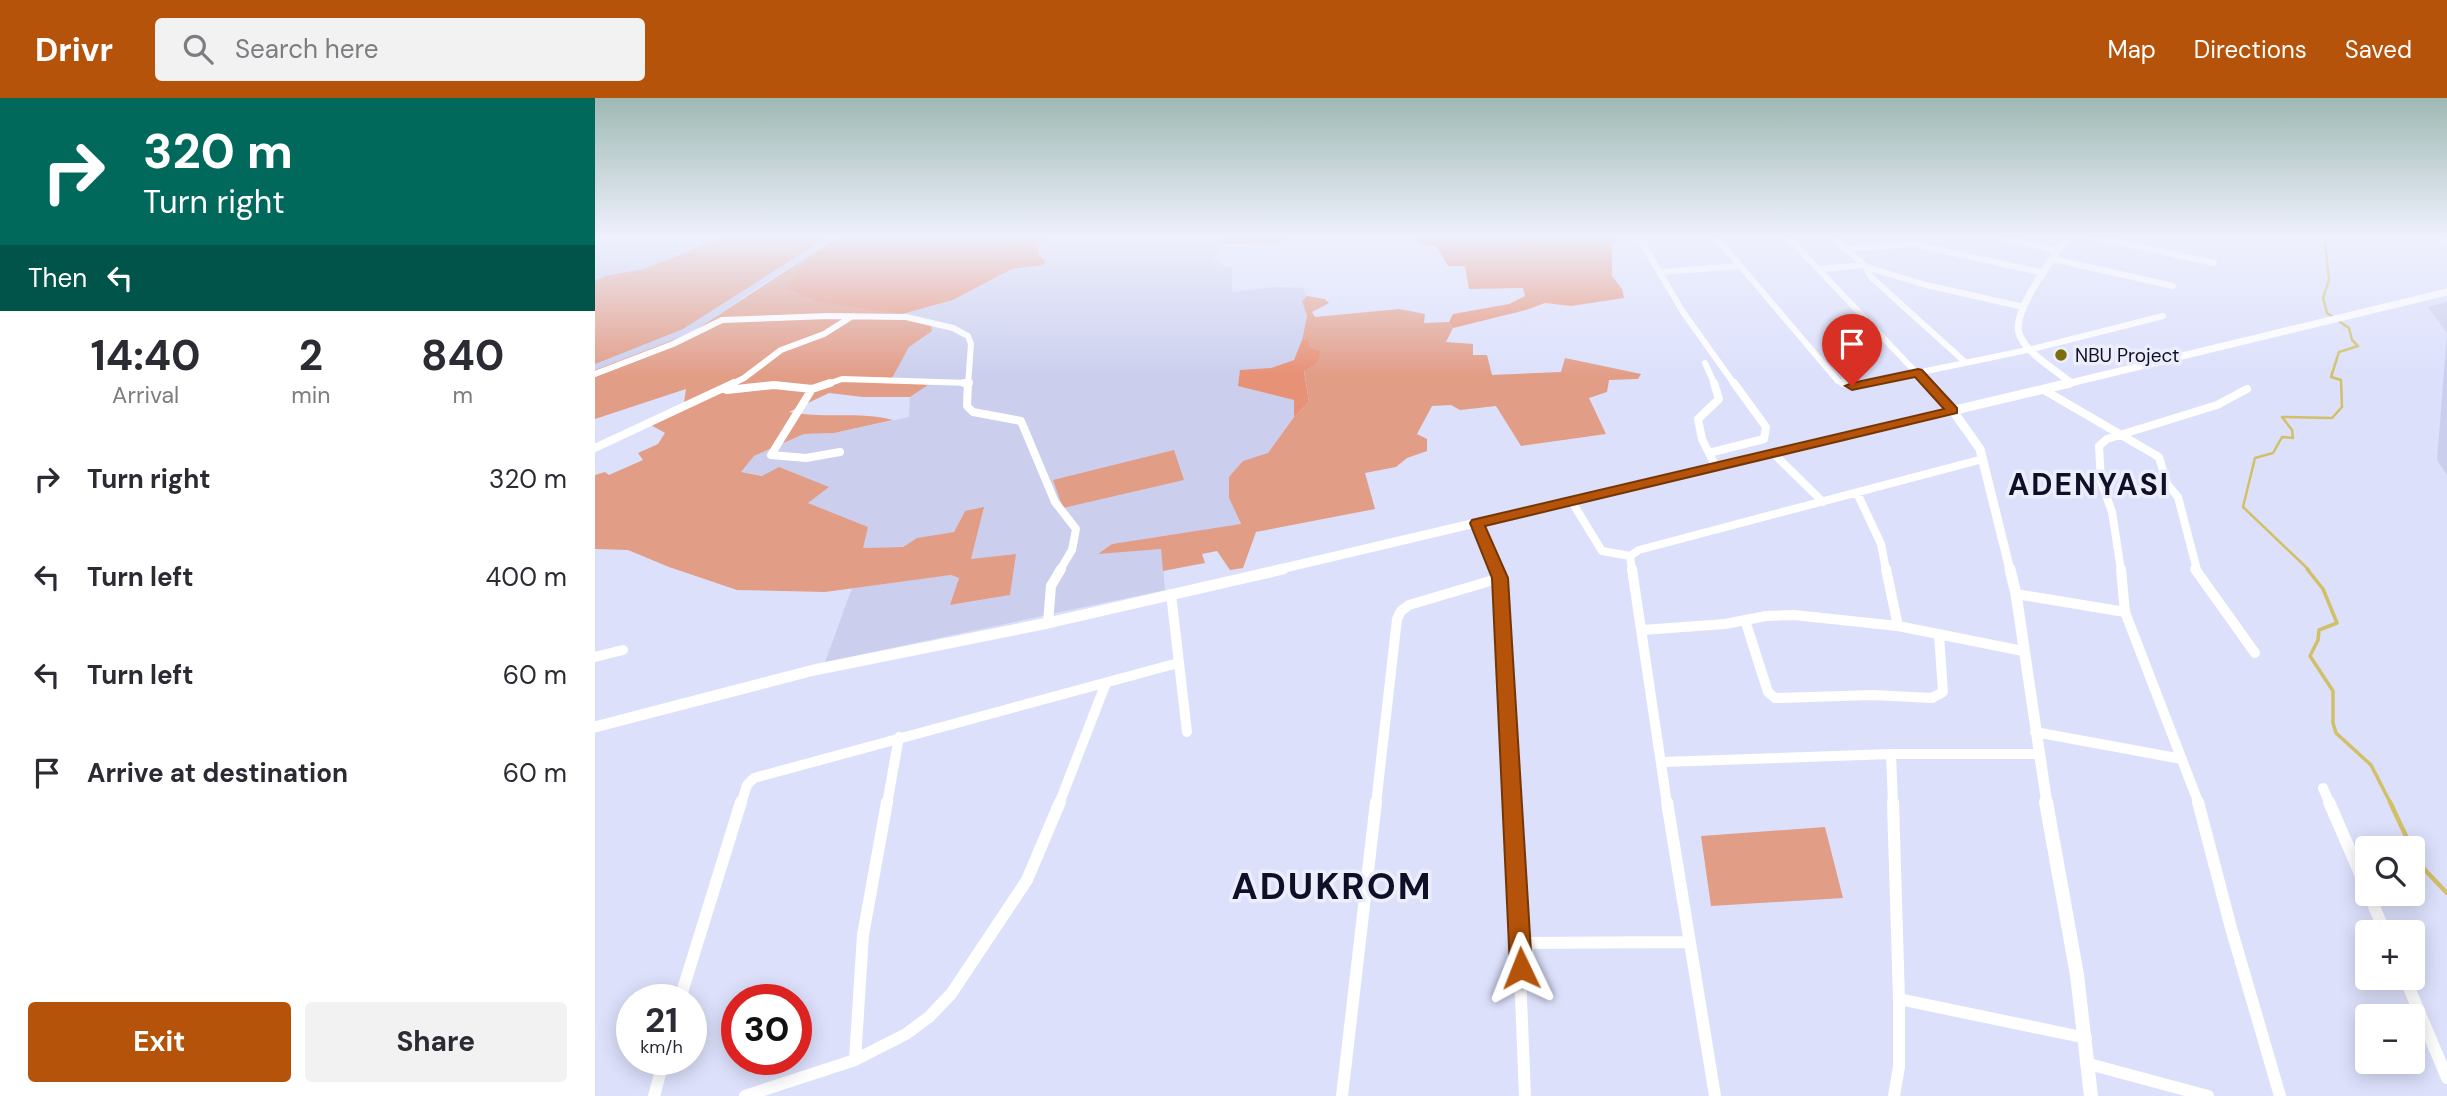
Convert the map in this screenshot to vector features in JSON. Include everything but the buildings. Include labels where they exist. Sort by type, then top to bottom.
[{"type":"street","points":[[1667,283],[1683,312],[1766,427],[1764,439],[1709,453]]},
{"type":"street","points":[[1754,283],[1844,385],[1852,386],[2032,349],[2163,316]]},
{"type":"street","points":[[1832,283],[1953,411],[1980,449],[2016,594],[2038,754],[2077,975],[2091,1096]]},
{"type":"street","points":[[1877,283],[1965,362]]},
{"type":"street","points":[[1918,283],[2024,307]]},
{"type":"street","points":[[2038,283],[2024,307],[2017,324],[2018,330],[2032,349],[2070,382]]},
{"type":"street","points":[[2160,283],[2173,286]]},
{"type":"street","points":[[595,727],[814,670],[1048,623],[1572,502],[2447,292]]},
{"type":"street","points":[[595,447],[754,372],[781,351],[836,327],[852,316]]},
{"type":"street","points":[[595,373],[673,344],[722,320],[906,317],[953,328],[968,336],[971,344],[966,404],[973,412],[1021,421],[1055,502],[1076,529],[1072,550],[1051,586],[1048,623]]},
{"type":"street","points":[[1705,363],[1719,393],[1719,399],[1698,419],[1702,439],[1716,467]]},
{"type":"street","points":[[716,391],[774,385],[812,388],[842,379],[968,383]]},
{"type":"street","points":[[812,388],[771,455],[806,458],[840,452]]},
{"type":"street","points":[[2044,390],[2159,457],[2167,484],[2178,497],[2195,568],[2255,653]]},
{"type":"street","points":[[2247,390],[2217,405],[2107,439],[2099,446],[2101,481],[2112,512],[2120,553],[2125,612],[2198,801],[2231,928],[2280,1096]]},
{"type":"street","points":[[1773,453],[1823,502]]},
{"type":"street","points":[[1572,502],[1602,551],[1630,556],[1639,550],[1983,459]]},
{"type":"street","points":[[1857,493],[1881,544],[1898,626]]},
{"type":"street","points":[[1477,523],[1500,578],[1521,943],[1525,1096]]},
{"type":"street","points":[[1630,556],[1688,942],[1715,1096]]},
{"type":"street","points":[[1342,1096],[1397,619],[1401,611],[1409,605],[1500,578]]},
{"type":"street","points":[[1171,594],[1187,732]]},
{"type":"street","points":[[2016,594],[2125,612]]},
{"type":"street","points":[[1642,630],[1725,624],[1794,615],[1898,626],[2022,651]]},
{"type":"street","points":[[1745,620],[1768,692],[1775,698],[1873,695],[1932,698],[1940,695],[1943,692],[1939,635]]},
{"type":"street","points":[[595,657],[623,650]]},
{"type":"street","points":[[684,984],[747,785],[764,773],[1178,663]]},
{"type":"street","points":[[745,1096],[855,1060],[906,1034],[929,1017],[951,994],[1012,903],[1032,867],[1079,757],[1106,683]]},
{"type":"street","points":[[2035,732],[2182,759]]},
{"type":"street","points":[[855,1060],[863,934],[899,737]]},
{"type":"street","points":[[1663,762],[1891,754],[2038,754]]},
{"type":"street","points":[[1891,754],[1899,999],[1899,1067],[1894,1096]]},
{"type":"street","points":[[2323,788],[2355,863]]},
{"type":"street","points":[[1521,943],[1688,942]]},
{"type":"street","points":[[2410,990],[2447,1078]]},
{"type":"street","points":[[1899,999],[2085,1038]]},
{"type":"street","points":[[2089,1064],[2207,1096]]},
{"type":"street","points":[[654,1096],[660,1075]]},
{"type":"shaded area","points":[[595,283],[765,283],[691,333],[595,370]]},
{"type":"shaded area","points":[[595,283],[756,283],[683,329],[595,364]]},
{"type":"shaded area","points":[[768,283],[791,283],[786,288],[930,320],[932,331],[909,347],[892,378],[928,385],[910,397],[863,397],[829,393],[789,412],[893,420],[834,433],[804,434],[754,456],[741,472],[762,476],[779,467],[829,487],[808,503],[868,527],[863,548],[903,547],[917,538],[954,532],[965,511],[984,507],[971,559],[1016,554],[1010,595],[950,605],[959,578],[951,575],[825,592],[737,590],[628,550],[595,549],[595,475],[605,472],[609,475],[643,460],[638,453],[658,444],[665,433],[649,424],[683,409],[686,389],[595,419],[595,370],[691,333]]},
{"type":"shaded area","points":[[790,283],[986,283],[953,300],[902,314],[820,302],[785,288]]},
{"type":"shaded area","points":[[987,283],[1232,283],[1232,292],[1276,287],[1303,288],[1307,296],[1302,301],[1307,316],[1300,349],[1294,360],[1271,368],[1239,386],[1294,400],[1294,417],[1268,454],[1243,461],[1229,498],[1241,525],[1112,544],[1100,553],[1162,549],[1165,590],[825,662],[852,588],[951,575],[959,578],[951,605],[1010,595],[1015,554],[971,560],[973,545],[965,511],[954,532],[917,538],[903,547],[862,548],[867,527],[807,503],[828,487],[741,472],[754,456],[804,434],[834,433],[909,417],[910,397],[927,385],[891,378],[909,347],[902,314],[953,300]]},
{"type":"shaded area","points":[[1468,283],[1617,283],[1624,298],[1571,306],[1545,303],[1453,328],[1449,322],[1453,314],[1509,304],[1525,296],[1523,288],[1469,289]]},
{"type":"shaded area","points":[[1307,296],[1325,299],[1329,303],[1312,312],[1315,317],[1399,309],[1425,314],[1424,323],[1449,322],[1453,328],[1446,342],[1473,344],[1473,355],[1487,355],[1492,375],[1561,372],[1565,358],[1641,374],[1638,379],[1609,380],[1607,392],[1589,398],[1606,434],[1521,446],[1496,406],[1460,410],[1451,405],[1432,406],[1417,434],[1427,439],[1427,451],[1407,458],[1396,467],[1365,473],[1375,509],[1256,532],[1243,568],[1230,570],[1217,551],[1202,554],[1205,563],[1163,571],[1161,549],[1098,554],[1112,544],[1241,524],[1229,498],[1229,477],[1243,461],[1268,453],[1294,417],[1309,402],[1304,370],[1311,348],[1309,340],[1302,340],[1307,316],[1302,301]]},
{"type":"shaded area","points":[[2447,302],[2447,333],[2428,307]]},
{"type":"shaded area","points":[[2447,333],[2447,475],[2437,460]]},
{"type":"shaded area","points":[[1302,340],[1309,340],[1311,348],[1320,351],[1318,362],[1304,371],[1309,402],[1294,417],[1294,400],[1238,386],[1240,370],[1271,368],[1294,360]]},
{"type":"shaded area","points":[[1174,450],[1184,480],[1063,508],[1053,480]]},
{"type":"shaded area","points":[[1825,827],[1843,898],[1711,906],[1701,836]]},
{"type":"waterway","points":[[2309,570],[2243,507],[2255,458],[2273,453],[2282,437],[2293,438],[2292,430],[2282,417],[2332,418],[2342,407],[2341,380],[2331,377],[2339,352],[2358,346],[2352,340],[2349,328],[2327,313],[2323,298],[2328,283]]},
{"type":"waterway","points":[[2307,569],[2323,589],[2337,623],[2319,630],[2318,640],[2310,656],[2333,691],[2333,723],[2336,733],[2371,765],[2390,803]]},
{"type":"waterway","points":[[2390,803],[2406,836]]},
{"type":"waterway","points":[[2425,870],[2447,893]]},
{"type":"place","name":"NBU Project","points":[[2061,355]]},
{"type":"district","name":"ADENYASI","points":[[2089,484]]},
{"type":"district","name":"ADUKROM","points":[[1332,886]]},
{"type":"route","points":[[1521,968],[1500,578],[1477,523],[1953,411],[1918,373],[1852,386]]}]
